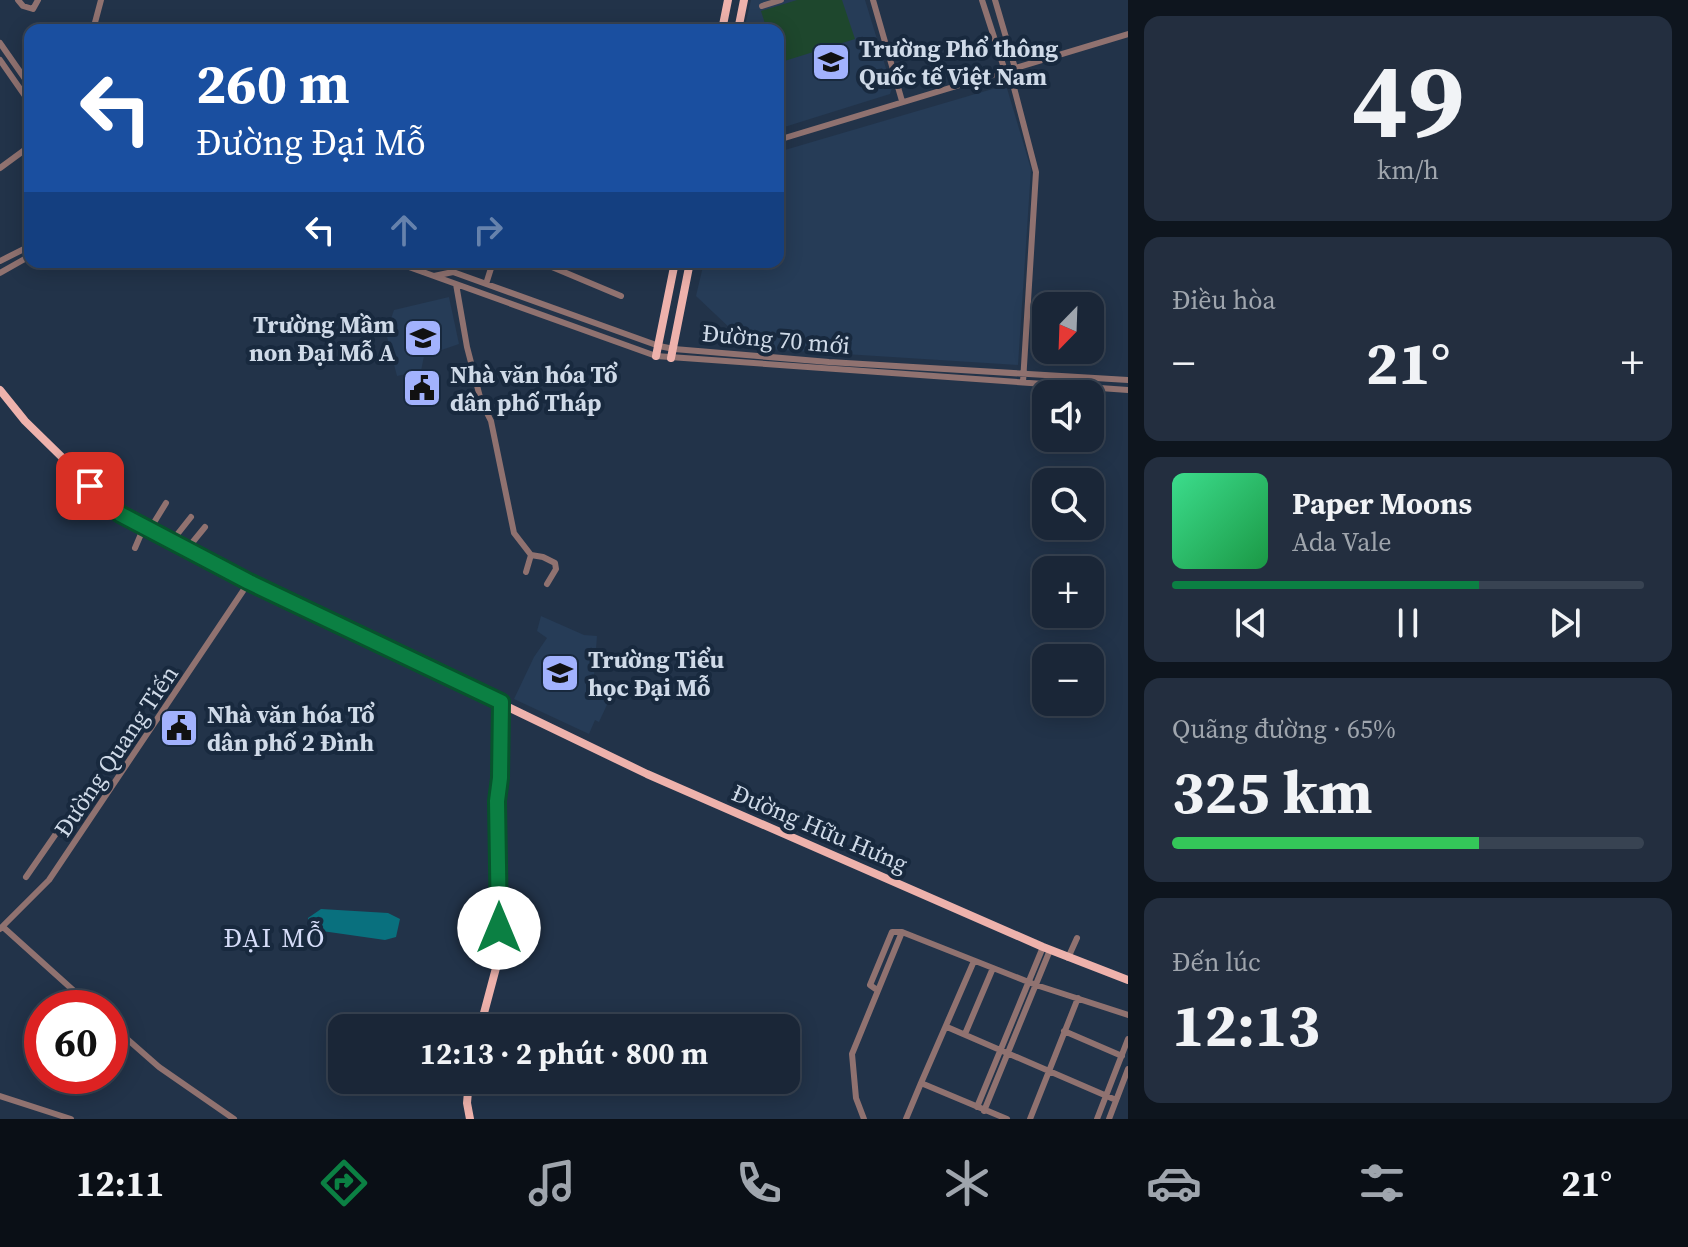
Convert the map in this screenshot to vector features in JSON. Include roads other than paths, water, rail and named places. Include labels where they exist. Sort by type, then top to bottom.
[{"type":"main road","points":[[723,24],[728,0]]},
{"type":"main road","points":[[739,24],[744,0]]},
{"type":"main road","points":[[724,18],[735,24]]},
{"type":"main road","points":[[656,356],[674,268]]},
{"type":"main road","points":[[673,354],[689,268]]},
{"type":"main road","name":"Đường Hữu Hưng","points":[[0,390],[13,408],[120,514],[249,582],[647,774],[1068,958],[1128,980]]},
{"type":"main road","points":[[484,1014],[496,968],[499,928],[497,801],[501,702]]},
{"type":"main road","points":[[468,1094],[470,1119]]},
{"type":"street","points":[[18,0],[23,6],[33,9],[38,0]]},
{"type":"street","points":[[95,24],[101,0]]},
{"type":"street","points":[[762,6],[781,0]]},
{"type":"street","points":[[873,0],[902,101]]},
{"type":"street","points":[[982,0],[1005,71],[1013,84],[1036,172],[1023,382]]},
{"type":"street","points":[[995,0],[1015,68],[1013,84]]},
{"type":"street","points":[[784,138],[1128,34]]},
{"type":"street","points":[[0,43],[24,77]]},
{"type":"street","points":[[0,60],[24,94]]},
{"type":"street","points":[[0,168],[24,150]]},
{"type":"street","points":[[0,261],[24,249]]},
{"type":"street","points":[[0,273],[24,259]]},
{"type":"street","name":"Đường 70 mới","points":[[412,268],[656,356],[673,354],[1128,380]]},
{"type":"street","points":[[486,284],[491,268]]},
{"type":"street","points":[[554,268],[621,296]]},
{"type":"street","name":"Đường 70 mới","points":[[434,276],[453,272],[659,346],[673,354]]},
{"type":"street","points":[[456,284],[463,329],[481,401],[491,421],[514,533],[531,555],[555,563],[556,569],[547,584]]},
{"type":"street","points":[[829,365],[1128,390]]},
{"type":"street","points":[[135,548],[166,503]]},
{"type":"street","points":[[172,541],[191,517]]},
{"type":"street","points":[[187,549],[205,527]]},
{"type":"street","points":[[526,572],[531,555]]},
{"type":"street","name":"Đường Quang Tiến","points":[[2,928],[49,880],[249,582]]},
{"type":"street","points":[[26,877],[62,825]]},
{"type":"street","points":[[2,928],[73,990]]},
{"type":"street","points":[[864,1119],[856,1098],[852,1054],[877,990],[870,985],[892,932],[902,932],[1033,984],[1128,1015]]},
{"type":"street","points":[[1068,958],[1077,938]]},
{"type":"street","points":[[981,1109],[1047,949]]},
{"type":"street","points":[[906,1119],[974,961]]},
{"type":"street","points":[[965,1034],[993,968]]},
{"type":"street","points":[[1030,1119],[1078,998]]},
{"type":"street","points":[[947,1027],[1116,1100]]},
{"type":"street","points":[[1064,1031],[1122,1056]]},
{"type":"street","points":[[128,1039],[159,1067],[234,1119]]},
{"type":"street","points":[[1097,1119],[1128,1041]]},
{"type":"street","points":[[1109,1119],[1128,1069]]},
{"type":"street","points":[[921,1083],[1007,1119]]},
{"type":"street","points":[[0,1096],[71,1119]]},
{"type":"place","name":"Trường Phổ thông Quốc tế Việt Nam","points":[[831,62]]},
{"type":"place","name":"Trường Mầm non Đại Mỗ A","points":[[423,338]]},
{"type":"place","name":"Nhà văn hóa Tổ dân phố Tháp","points":[[422,388]]},
{"type":"place","name":"Trường Tiểu học Đại Mỗ","points":[[560,673]]},
{"type":"place","name":"Nhà văn hóa Tổ dân phố 2 Đình","points":[[179,728]]},
{"type":"district","name":"ĐẠI MỖ","points":[[275,938]]}]
